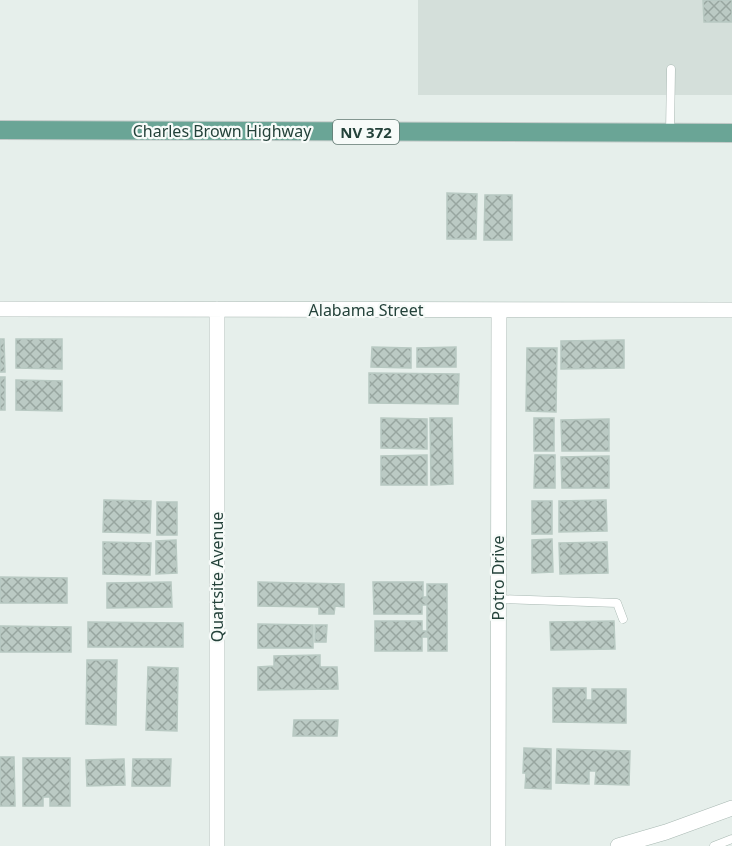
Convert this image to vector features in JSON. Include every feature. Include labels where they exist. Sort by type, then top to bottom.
[{"type":"main road","name":"Charles Brown Highway","points":[[0,130],[732,133]]},
{"type":"street","name":"Alabama Street","points":[[0,309],[732,310]]},
{"type":"street","name":"Quartsite Avenue","points":[[217,309],[217,846]]},
{"type":"street","name":"Potro Drive","points":[[498,846],[499,310]]},
{"type":"street","points":[[618,846],[666,832],[732,808]]},
{"type":"lane","points":[[670,133],[671,69]]},
{"type":"lane","points":[[498,599],[617,603],[623,619]]},
{"type":"lane","points":[[714,846],[732,839]]},
{"type":"shaded area","points":[[418,0],[732,0],[732,95],[418,95]]},
{"type":"building","points":[[703,0],[732,0],[732,22],[704,22]]},
{"type":"building","points":[[447,193],[477,194],[476,239],[447,239]]},
{"type":"building","points":[[485,195],[512,195],[512,240],[484,240]]},
{"type":"building","points":[[0,339],[4,339],[5,372],[0,372]]},
{"type":"building","points":[[16,339],[62,339],[62,369],[16,368]]},
{"type":"building","points":[[624,340],[624,368],[561,369],[561,341]]},
{"type":"building","points":[[372,347],[411,348],[411,368],[371,367]]},
{"type":"building","points":[[456,347],[456,367],[417,367],[417,348]]},
{"type":"building","points":[[527,348],[557,348],[556,412],[526,411]]},
{"type":"building","points":[[369,373],[459,374],[458,404],[369,403]]},
{"type":"building","points":[[0,377],[5,377],[5,410],[0,410]]},
{"type":"building","points":[[16,380],[62,381],[62,411],[16,410]]},
{"type":"building","points":[[381,418],[427,419],[427,449],[381,448]]},
{"type":"building","points":[[430,418],[452,418],[453,484],[431,485]]},
{"type":"building","points":[[534,418],[554,418],[554,451],[534,451]]},
{"type":"building","points":[[609,419],[609,451],[562,451],[561,420]]},
{"type":"building","points":[[427,455],[427,485],[381,485],[381,456]]},
{"type":"building","points":[[535,455],[555,455],[555,488],[534,488]]},
{"type":"building","points":[[609,456],[609,488],[562,488],[561,457]]},
{"type":"building","points":[[104,500],[151,501],[150,533],[103,532]]},
{"type":"building","points":[[606,500],[607,531],[559,532],[559,501]]},
{"type":"building","points":[[532,501],[552,501],[552,534],[532,534]]},
{"type":"building","points":[[157,502],[177,502],[177,535],[157,535]]},
{"type":"building","points":[[552,539],[553,572],[532,573],[532,540]]},
{"type":"building","points":[[176,540],[177,573],[156,574],[156,541]]},
{"type":"building","points":[[103,542],[151,543],[150,575],[103,574]]},
{"type":"building","points":[[607,542],[608,573],[560,574],[559,543]]},
{"type":"building","points":[[0,577],[67,578],[67,603],[0,603]]},
{"type":"building","points":[[171,582],[172,607],[107,608],[107,583]]},
{"type":"building","points":[[258,582],[344,584],[344,607],[335,606],[334,614],[319,614],[319,607],[258,606]]},
{"type":"building","points":[[373,582],[423,582],[423,597],[427,597],[427,584],[447,584],[447,651],[428,651],[428,637],[422,637],[422,651],[375,651],[375,621],[422,621],[422,631],[427,631],[427,605],[422,605],[422,614],[374,614]]},
{"type":"building","points":[[614,621],[615,649],[551,650],[550,622]]},
{"type":"building","points":[[88,622],[183,623],[183,647],[88,647]]},
{"type":"building","points":[[258,624],[313,625],[313,648],[258,648]]},
{"type":"building","points":[[315,625],[327,625],[326,642],[315,642]]},
{"type":"building","points":[[0,626],[71,627],[71,652],[0,652]]},
{"type":"building","points":[[320,655],[320,667],[337,667],[338,689],[258,690],[258,667],[274,666],[274,656]]},
{"type":"building","points":[[87,660],[117,660],[116,725],[86,724]]},
{"type":"building","points":[[148,667],[178,668],[177,731],[146,730]]},
{"type":"building","points":[[553,688],[586,688],[586,700],[592,700],[592,689],[626,689],[626,723],[553,722]]},
{"type":"building","points":[[294,720],[338,720],[337,736],[293,736]]},
{"type":"building","points":[[524,748],[551,749],[551,789],[525,788]]},
{"type":"building","points":[[557,749],[630,751],[629,785],[595,784],[596,771],[589,771],[589,784],[556,783]]},
{"type":"building","points":[[0,757],[14,757],[15,806],[0,806]]},
{"type":"building","points":[[23,758],[70,758],[70,806],[50,806],[50,797],[43,797],[43,806],[23,806]]},
{"type":"building","points":[[124,759],[125,785],[87,786],[86,760]]},
{"type":"building","points":[[133,759],[171,759],[170,786],[132,786]]}]
